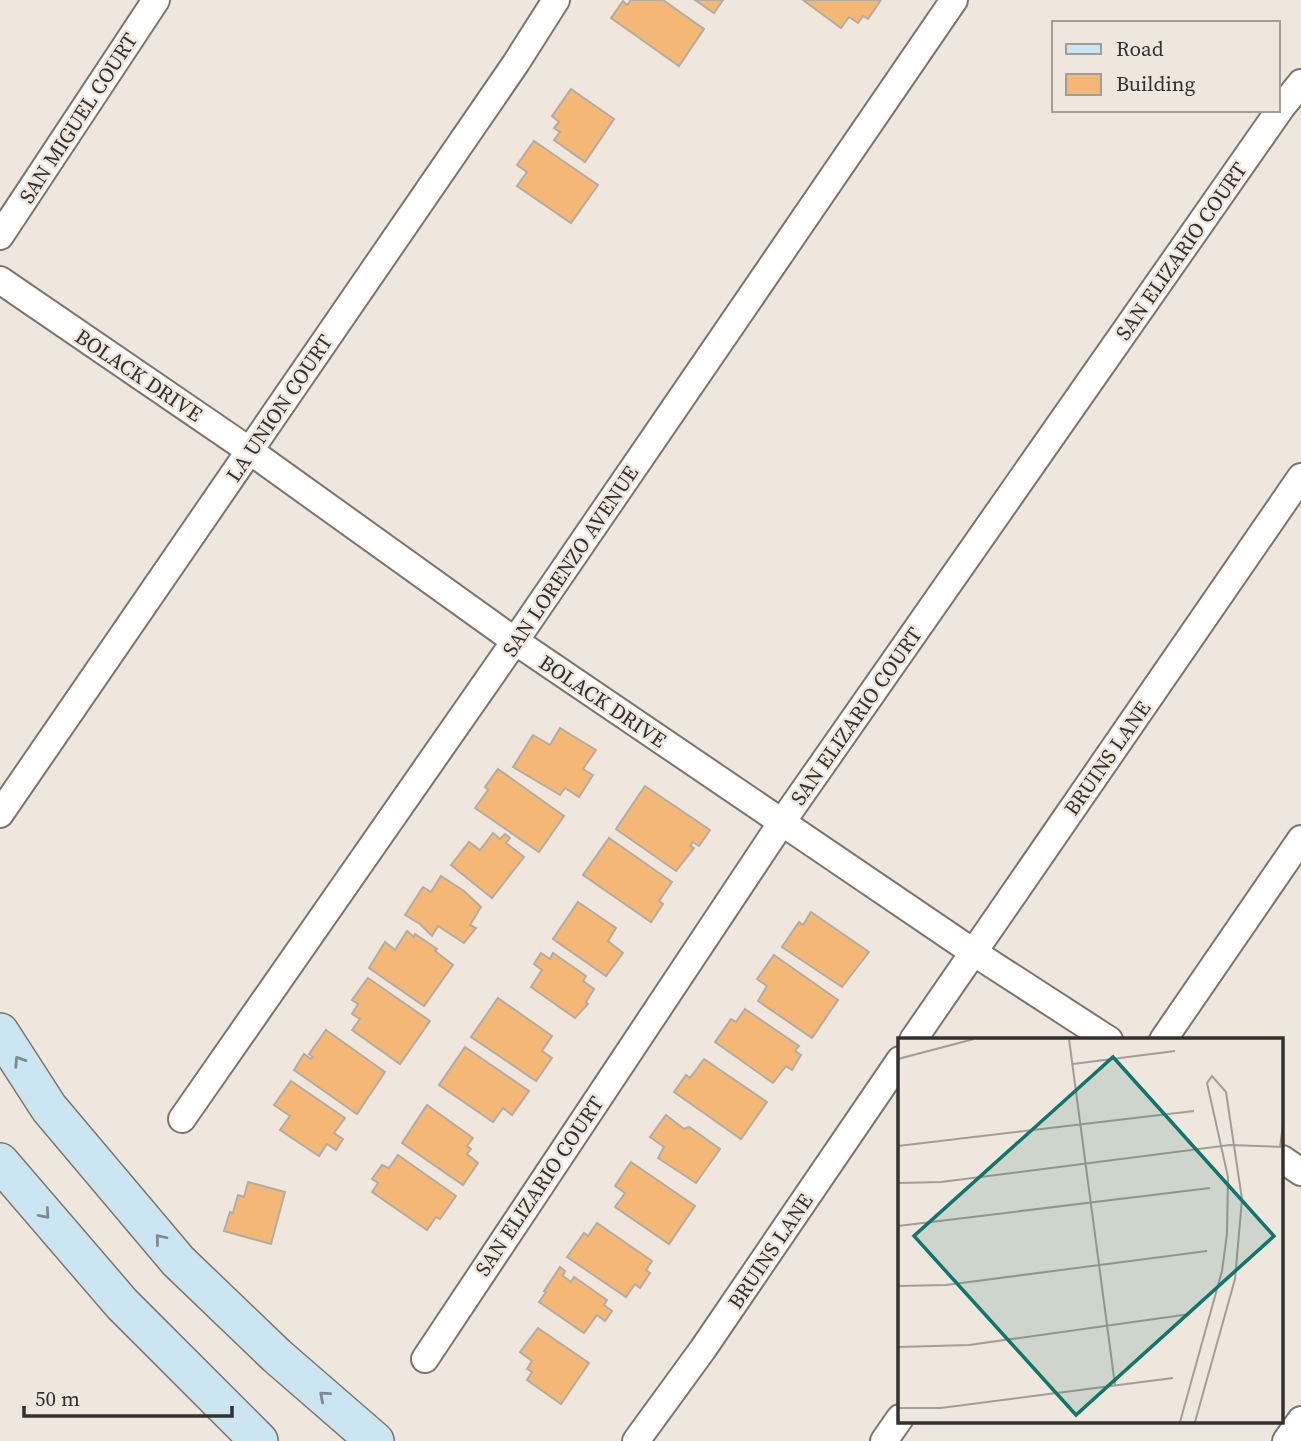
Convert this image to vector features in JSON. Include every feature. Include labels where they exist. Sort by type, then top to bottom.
[{"type":"street","name":"SAN MIGUEL COURT","points":[[0,236],[156,0]]},
{"type":"street","name":"LA UNION COURT","points":[[0,814],[508,74],[556,0]]},
{"type":"street","name":"SAN LORENZO AVENUE","points":[[182,1119],[515,641],[954,0]]},
{"type":"street","name":"SAN ELIZARIO COURT","points":[[425,1359],[782,822],[1301,83]]},
{"type":"street","name":"BOLACK DRIVE","points":[[0,280],[250,451],[515,641],[973,952],[1106,1038]]},
{"type":"street","name":"BRUINS LANE","points":[[915,1038],[1301,477]]},
{"type":"street","points":[[1164,1038],[1301,839]]},
{"type":"street","points":[[0,1032],[50,1108],[178,1261],[277,1356],[375,1441]]},
{"type":"street","name":"BRUINS LANE","points":[[636,1441],[710,1338],[898,1063]]},
{"type":"street","points":[[1284,1160],[1301,1172]]},
{"type":"street","points":[[0,1162],[122,1304],[260,1441]]},
{"type":"street","points":[[1286,1441],[1301,1420]]},
{"type":"street","points":[[884,1441],[898,1421]]},
{"type":"building","points":[[631,0],[663,0],[704,29],[679,66],[611,18],[623,1],[627,5]]},
{"type":"building","points":[[695,0],[723,0],[714,13]]},
{"type":"building","points":[[803,0],[881,0],[868,19],[863,16],[858,23],[849,17],[841,28]]},
{"type":"building","points":[[571,89],[614,119],[585,162],[554,140],[560,132],[554,128],[559,122],[552,116]]},
{"type":"building","points":[[534,141],[598,185],[571,223],[517,186],[527,172],[517,165]]},
{"type":"building","points":[[560,728],[596,750],[583,769],[593,775],[579,797],[565,788],[560,795],[513,767],[533,735],[550,745]]},
{"type":"building","points":[[498,769],[564,816],[539,852],[475,808]]},
{"type":"building","points":[[645,786],[710,830],[699,846],[693,842],[690,846],[694,848],[676,871],[616,829]]},
{"type":"building","points":[[493,833],[500,839],[505,834],[510,838],[506,843],[524,857],[492,898],[451,865],[469,842],[480,850]]},
{"type":"building","points":[[609,838],[672,882],[659,901],[663,904],[651,922],[583,875]]},
{"type":"building","points":[[441,876],[464,891],[481,907],[470,925],[476,928],[464,943],[438,926],[432,936],[420,924],[405,915],[423,887],[431,892]]},
{"type":"building","points":[[578,902],[616,928],[608,941],[623,953],[606,976],[553,939]]},
{"type":"building","points":[[811,912],[869,952],[842,987],[782,947],[799,922],[803,925]]},
{"type":"building","points":[[407,931],[437,949],[435,951],[453,965],[424,1006],[369,968],[385,942],[395,950]]},
{"type":"building","points":[[541,953],[550,959],[553,953],[586,976],[583,981],[594,989],[586,1002],[588,1004],[575,1018],[531,987],[542,970],[534,964]]},
{"type":"building","points":[[774,955],[838,1000],[812,1038],[758,1001],[767,986],[757,979]]},
{"type":"building","points":[[368,978],[430,1021],[400,1064],[352,1030],[360,1019],[352,1014],[358,1004],[352,1000]]},
{"type":"building","points":[[498,998],[552,1036],[542,1051],[552,1058],[536,1081],[471,1037]]},
{"type":"building","points":[[745,1009],[799,1046],[795,1051],[801,1055],[792,1070],[786,1066],[773,1083],[715,1042],[731,1019],[736,1022]]},
{"type":"building","points":[[326,1030],[385,1072],[357,1114],[294,1070],[304,1054],[311,1059],[313,1057],[309,1054]]},
{"type":"building","points":[[465,1047],[529,1091],[512,1115],[503,1108],[493,1122],[439,1085]]},
{"type":"building","points":[[704,1059],[767,1102],[741,1139],[674,1092],[686,1075],[690,1078]]},
{"type":"building","points":[[291,1081],[345,1118],[334,1133],[343,1139],[336,1150],[327,1144],[319,1156],[280,1130],[290,1116],[274,1105]]},
{"type":"building","points":[[427,1105],[473,1138],[467,1146],[471,1149],[467,1154],[478,1163],[463,1185],[402,1143]]},
{"type":"building","points":[[666,1115],[684,1129],[689,1127],[720,1149],[696,1183],[658,1158],[664,1147],[650,1137]]},
{"type":"building","points":[[398,1155],[456,1196],[440,1219],[436,1217],[427,1230],[372,1192],[378,1183],[372,1179],[382,1165],[389,1168]]},
{"type":"building","points":[[631,1162],[695,1206],[669,1244],[615,1207],[625,1193],[615,1186]]},
{"type":"building","points":[[248,1182],[285,1192],[271,1244],[224,1231],[238,1195],[244,1197]]},
{"type":"building","points":[[597,1223],[652,1261],[646,1270],[650,1273],[640,1288],[635,1284],[626,1297],[567,1257],[584,1233],[588,1236]]},
{"type":"building","points":[[560,1267],[565,1271],[563,1276],[571,1282],[574,1277],[607,1300],[604,1305],[612,1311],[605,1321],[597,1315],[584,1333],[539,1302]]},
{"type":"building","points":[[538,1328],[589,1363],[561,1404],[527,1380],[532,1372],[527,1369],[532,1361],[520,1352]]}]
